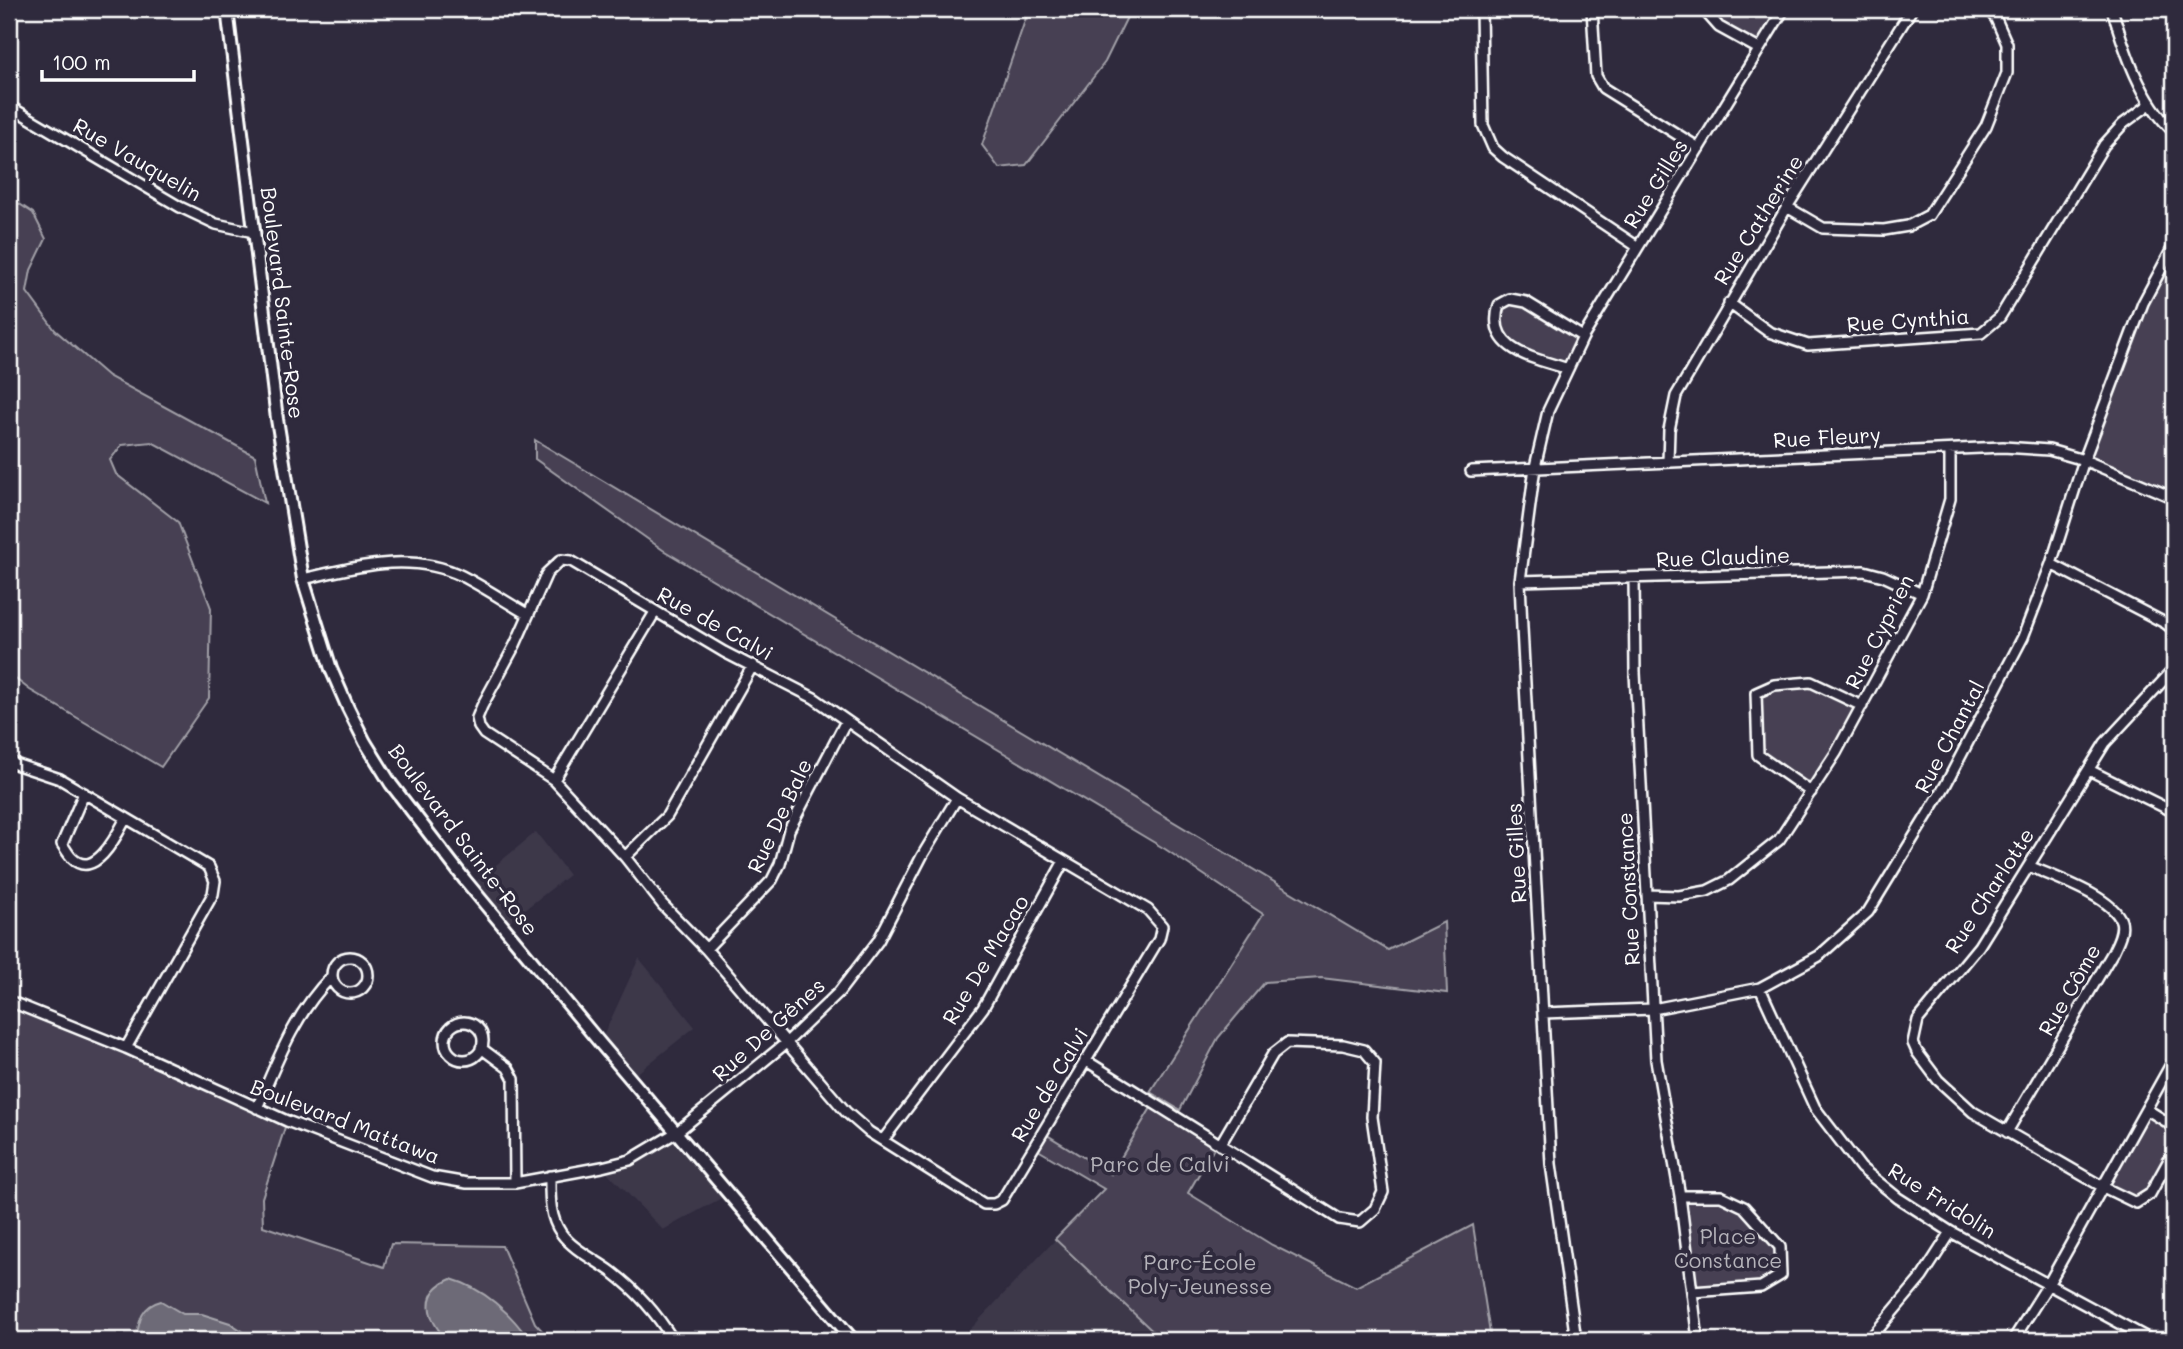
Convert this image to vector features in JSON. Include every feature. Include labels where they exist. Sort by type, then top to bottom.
[{"type":"street","name":"Boulevard Sainte-Rose","points":[[227,9],[277,419],[303,579],[331,669],[348,708],[391,784],[507,932],[853,1340]]},
{"type":"street","points":[[1481,9],[1483,125],[1493,148],[1637,247]]},
{"type":"street","points":[[1592,9],[1596,76],[1603,88],[1699,148]]},
{"type":"street","points":[[1703,9],[1719,27],[1759,48]]},
{"type":"street","name":"Rue Gilles","points":[[1576,1340],[1551,1164],[1520,581],[1535,467],[1548,411],[1583,337],[1782,12],[1768,9]]},
{"type":"street","name":"Rue Catherine","points":[[1668,462],[1669,430],[1676,396],[1787,207],[1912,9]]},
{"type":"street","points":[[1787,207],[1823,228],[1884,230],[1908,226],[1929,215],[1986,126],[2007,73],[2007,44],[1996,19],[1988,9]]},
{"type":"street","points":[[2112,9],[2126,54],[2150,104],[2174,132]]},
{"type":"street","name":"Rue Cynthia","points":[[1729,303],[1769,332],[1808,345],[1981,333],[2000,317],[2105,145],[2123,124],[2150,104]]},
{"type":"street","name":"Rue Vauquelin","points":[[9,106],[180,207],[216,224],[254,232]]},
{"type":"street","name":"Rue Chantal","points":[[1544,1013],[1653,1009],[1760,988],[1819,956],[1868,912],[1945,786],[2024,637],[2051,564],[2084,460],[2143,303],[2174,245]]},
{"type":"street","points":[[1568,369],[1518,352],[1500,337],[1495,318],[1499,305],[1510,299],[1527,302],[1583,337]]},
{"type":"street","name":"Rue Fleury","points":[[1471,471],[2003,447],[2049,450],[2084,460],[2174,498]]},
{"type":"street","name":"Rue Cyprien","points":[[1647,895],[1679,896],[1707,891],[1729,880],[1779,839],[1836,753],[1922,594],[1950,499],[1950,450]]},
{"type":"street","name":"Rue de Calvi","points":[[561,560],[571,561],[724,652],[814,698],[957,798],[1148,911],[1162,926],[1159,939],[1002,1200],[994,1204],[984,1203],[883,1140],[846,1112],[706,949],[662,904],[625,857],[554,780],[484,734],[477,718],[527,614],[547,573],[561,560]]},
{"type":"street","points":[[303,579],[373,564],[420,564],[461,575],[527,614]]},
{"type":"street","points":[[2051,564],[2174,630]]},
{"type":"street","name":"Rue Claudine","points":[[1520,581],[1864,572],[1883,576],[1922,594]]},
{"type":"street","name":"Rue Constance","points":[[1634,578],[1635,673],[1656,1060],[1680,1196],[1698,1340]]},
{"type":"street","points":[[554,780],[655,612]]},
{"type":"street","points":[[625,857],[667,816],[752,665]]},
{"type":"street","name":"Rue Charlotte","points":[[2174,669],[2105,743],[1979,946],[1918,1020],[1913,1042],[1917,1052],[1938,1080],[1973,1112],[2103,1187],[2136,1203],[2150,1194],[2174,1151]]},
{"type":"street","name":"Rue Cyprien","points":[[1811,792],[1758,755],[1756,693],[1773,685],[1811,682],[1862,706]]},
{"type":"street","name":"Rue De Bale","points":[[706,949],[772,880],[780,864],[789,830],[846,721]]},
{"type":"street","points":[[9,762],[60,779],[209,867],[215,881],[213,894],[126,1048]]},
{"type":"street","points":[[2089,770],[2174,812]]},
{"type":"street","points":[[84,793],[62,844],[73,860],[91,862],[109,850],[126,818]]},
{"type":"street","name":"Rue De Gênes","points":[[677,1132],[786,1043],[839,992],[878,941],[922,856],[957,798]]},
{"type":"street","name":"Rue De Macao","points":[[883,1140],[983,1008],[1064,861]]},
{"type":"street","name":"Rue Côme","points":[[2007,1132],[2113,952],[2122,923],[2113,908],[2092,895],[2029,866]]},
{"type":"street","points":[[257,1108],[287,1038],[322,986],[332,976],[335,965],[344,958],[356,958],[366,965],[369,977],[364,988],[353,994],[336,988],[332,976]]},
{"type":"street","name":"Rue Fridolin","points":[[1760,988],[1815,1108],[1861,1168],[1898,1198],[1951,1232],[2151,1340]]},
{"type":"street","name":"Boulevard Mattawa","points":[[9,1002],[126,1048],[257,1108],[432,1177],[467,1183],[514,1182],[550,1176],[630,1160],[677,1132]]},
{"type":"street","points":[[471,1024],[480,1031],[481,1048],[472,1058],[460,1060],[449,1053],[446,1035],[454,1025],[471,1024]]},
{"type":"street","points":[[1085,1060],[1220,1145],[1339,1219],[1360,1222],[1376,1209],[1382,1192],[1372,1117],[1375,1063],[1364,1050],[1343,1045],[1287,1043],[1273,1054],[1220,1145]]},
{"type":"street","points":[[481,1048],[508,1068],[514,1079],[514,1182]]},
{"type":"street","points":[[2013,1340],[2049,1283],[2174,1059]]},
{"type":"street","points":[[2146,1109],[2167,1122],[2174,1130]]},
{"type":"street","points":[[550,1176],[550,1202],[561,1233],[641,1297],[673,1340]]},
{"type":"street","points":[[1680,1196],[1721,1196],[1744,1207],[1780,1247],[1781,1275],[1761,1287],[1692,1292]]},
{"type":"street","points":[[1869,1340],[1922,1277],[1951,1232]]},
{"type":"shaded area","points":[[536,832],[569,875],[505,925],[473,884]]},
{"type":"shaded area","points":[[639,958],[695,1027],[630,1079],[600,1043]]},
{"type":"shaded area","points":[[677,1132],[729,1194],[663,1230],[602,1167],[630,1160]]},
{"type":"shaded area","points":[[1055,1240],[1162,1340],[960,1340]]},
{"type":"shaded area","points":[[451,1279],[485,1295],[514,1320],[529,1340],[447,1340],[431,1315],[430,1298],[441,1284]]},
{"type":"shaded area","points":[[161,1301],[183,1314],[202,1314],[230,1323],[256,1340],[136,1340],[145,1311]]},
{"type":"green space","points":[[1029,9],[1131,9],[1105,62],[1026,165],[999,168],[982,145]]},
{"type":"green space","points":[[1703,9],[1768,9],[1780,16],[1759,49],[1719,27]]},
{"type":"green space","points":[[9,197],[33,213],[46,239],[31,270],[27,292],[55,330],[108,376],[255,456],[265,503],[152,442],[122,445],[110,460],[116,474],[178,522],[211,608],[209,698],[161,767],[30,690],[9,674]]},
{"type":"green space","points":[[2174,245],[2174,498],[2084,460],[2143,303]]},
{"type":"green space","points":[[1510,299],[1526,302],[1583,337],[1568,369],[1518,352],[1500,337],[1499,305]]},
{"type":"green space","points":[[535,440],[1388,950],[1444,922],[1447,993],[1321,978],[1265,982],[1218,1038],[1180,1110],[1150,1092],[1263,914],[1165,849],[663,550],[535,459]]},
{"type":"green space","points":[[1811,682],[1862,706],[1811,792],[1758,755],[1756,693]]},
{"type":"green space","points":[[9,1001],[287,1121],[262,1198],[263,1226],[384,1267],[391,1244],[502,1246],[535,1323],[551,1340],[9,1340]]},
{"type":"green space","name":"Parc-École Poly-Jeunesse","points":[[1154,1103],[1217,1143],[1188,1193],[1272,1245],[1356,1287],[1473,1225],[1491,1340],[1162,1340],[1055,1239],[1104,1189],[1033,1147],[1042,1132],[1111,1174]]},
{"type":"green space","points":[[2146,1109],[2174,1130],[2174,1151],[2150,1194],[2136,1203],[2103,1187]]},
{"type":"green space","name":"Place Constance","points":[[1680,1196],[1721,1196],[1744,1207],[1780,1247],[1781,1275],[1761,1287],[1692,1292]]},
{"type":"park label","name":"Parc de Calvi","points":[[1160,1165]]}]
